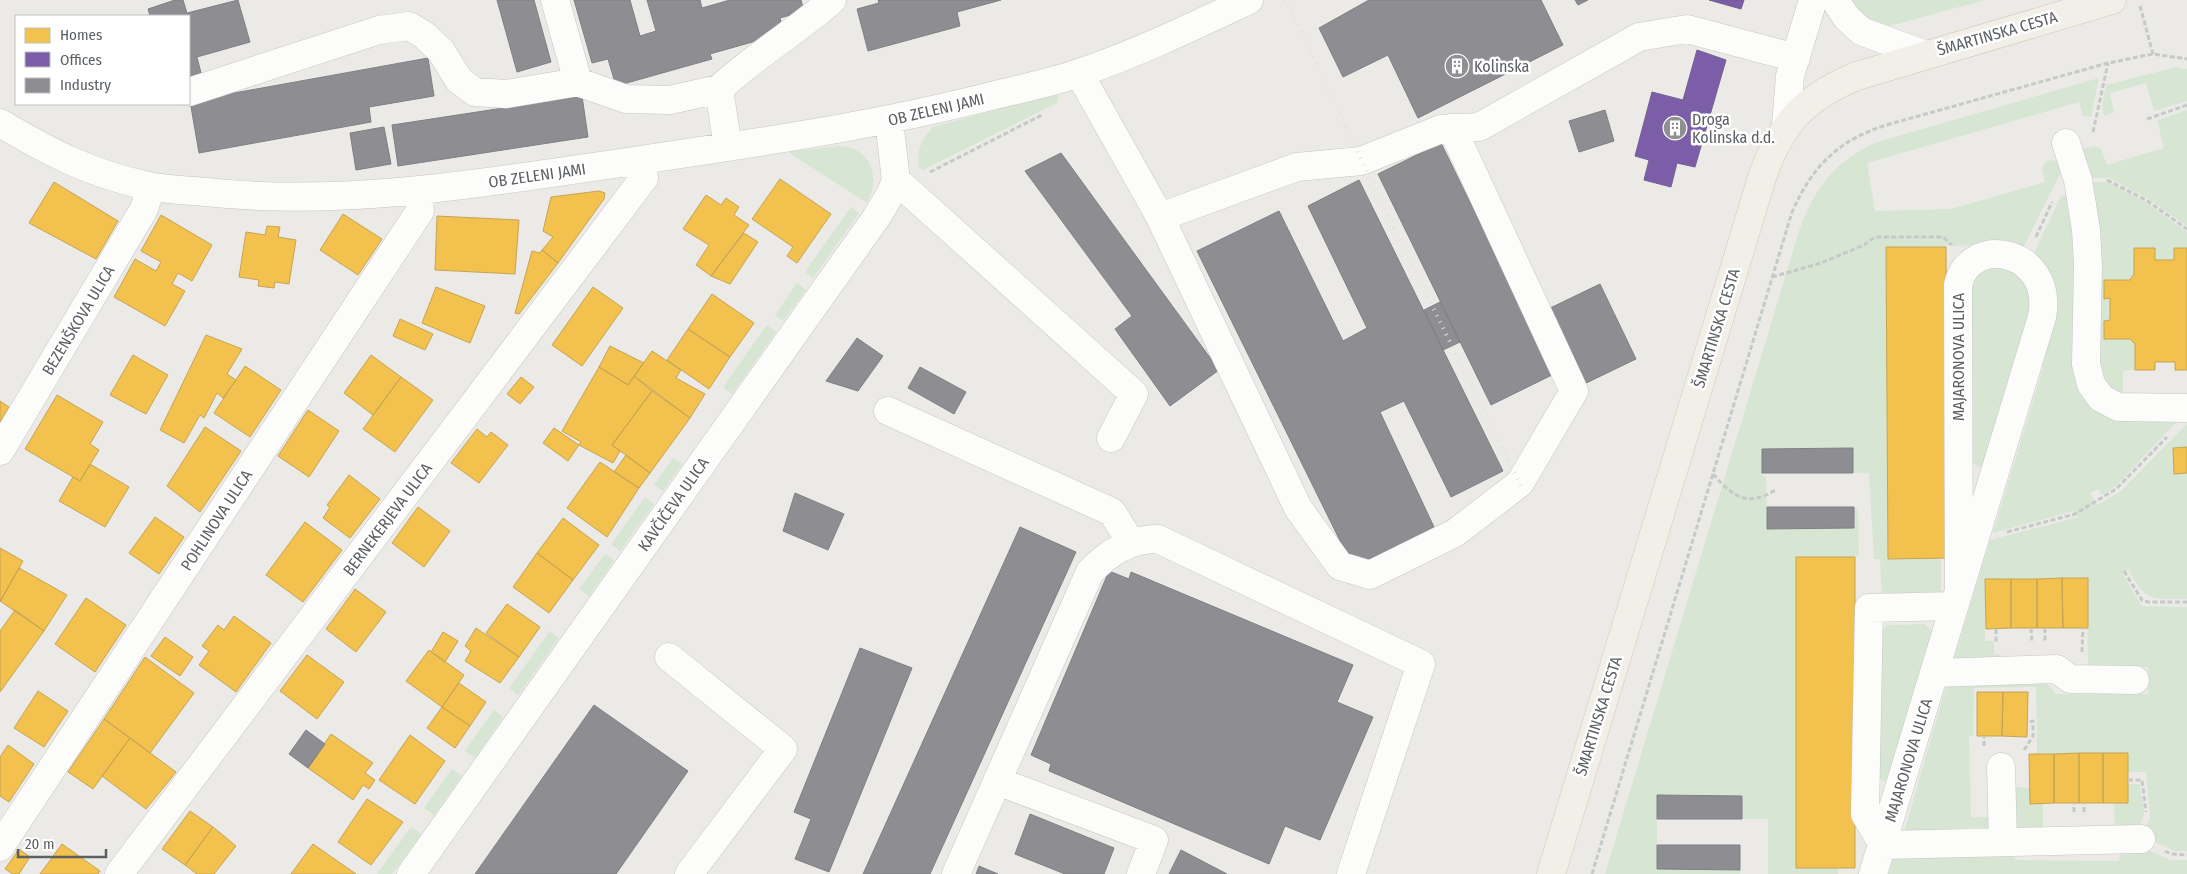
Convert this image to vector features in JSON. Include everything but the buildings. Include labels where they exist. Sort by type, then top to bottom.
[{"type":"main road","name":"ŠMARTINSKA CESTA","points":[[1551,874],[1760,184],[1769,156],[1786,125],[1811,100],[1846,80],[1923,54],[2112,0]]},
{"type":"street","points":[[555,0],[578,82]]},
{"type":"street","points":[[190,92],[379,30],[409,26],[424,35],[441,51],[458,80],[476,92],[506,94],[578,82],[626,99],[670,100],[719,89],[743,67],[805,23],[832,0]]},
{"type":"street","name":"OB ZELENI JAMI","points":[[0,123],[73,163],[151,186],[237,196],[419,200],[641,160],[889,120],[945,108],[1079,73],[1155,45],[1249,0]]},
{"type":"street","points":[[1786,125],[1790,76],[1813,0]]},
{"type":"street","points":[[1835,0],[1846,17],[1861,31],[1923,54]]},
{"type":"street","points":[[1160,217],[1297,168],[1361,161],[1441,129],[1479,127],[1639,37],[1687,29],[1796,58]]},
{"type":"street","points":[[1079,73],[1160,217],[1298,508],[1340,566],[1370,575],[1455,533],[1520,483],[1574,391],[1452,128]]},
{"type":"street","points":[[719,89],[728,147]]},
{"type":"street","points":[[889,120],[896,180],[1134,394],[1111,438]]},
{"type":"street","points":[[2066,143],[2067,187],[2087,239],[2086,364],[2091,384],[2101,398],[2118,407],[2187,408]]},
{"type":"street","name":"BERNEKERJEVA ULICA","points":[[119,874],[644,178],[641,160]]},
{"type":"street","name":"KAVČIČEVA ULICA","points":[[411,874],[876,218],[891,193],[896,180]]},
{"type":"street","name":"BEZENŠKOVA ULICA","points":[[0,451],[144,209],[151,186]]},
{"type":"street","name":"POHLINOVA ULICA","points":[[0,847],[419,200]]},
{"type":"street","name":"MAJARONOVA ULICA","points":[[1873,874],[1883,845],[1974,541],[2044,305],[2040,282],[2032,268],[2010,256],[2000,255],[1979,258],[1970,262],[1964,268],[1958,285],[1957,597]]},
{"type":"street","points":[[888,410],[1112,512],[1131,543]]},
{"type":"street","points":[[956,874],[1090,572],[1104,557],[1131,543],[1158,539],[1421,664],[1351,874]]},
{"type":"street","points":[[1957,597],[1869,608],[1865,814],[1883,845],[2140,839]]},
{"type":"street","points":[[669,657],[783,749],[689,874]]},
{"type":"street","points":[[1934,673],[2057,670],[2070,679],[2136,680]]},
{"type":"street","points":[[2001,767],[2003,842]]},
{"type":"street","points":[[997,781],[1154,840],[1141,874]]},
{"type":"path","points":[[2138,0],[2154,54]]},
{"type":"path","points":[[1592,874],[1772,277],[1799,198],[1816,168],[1843,145],[1868,132],[1890,124],[2108,63],[2154,54],[2187,59]]},
{"type":"path","points":[[2093,135],[2108,63]]},
{"type":"path","points":[[2147,119],[2187,105]]},
{"type":"path","points":[[896,180],[925,176],[1049,112]]},
{"type":"path","points":[[2044,219],[2067,187],[2108,180],[2146,200],[2187,229]]},
{"type":"path","points":[[1772,277],[1821,263],[1864,245],[1875,237],[1883,236],[1943,237],[1970,262]]},
{"type":"path","points":[[1974,541],[2075,514],[2116,489],[2168,436]]},
{"type":"path","points":[[1712,473],[1728,491],[1746,498],[1762,499],[1777,489]]},
{"type":"path","points":[[2124,571],[2142,600],[2148,602],[2187,602]]},
{"type":"path","points":[[2128,780],[2142,780],[2146,817],[2141,829],[2140,839]]},
{"type":"path","points":[[2171,854],[2187,855]]},
{"type":"green space","points":[[1852,0],[1985,0],[1886,27],[1861,16]]},
{"type":"green space","points":[[2177,67],[2187,69],[2187,101],[2154,111],[2146,83],[2110,93],[2114,112],[2105,116],[2103,113],[2102,105],[2106,85]]},
{"type":"green space","points":[[2099,78],[2091,117],[2083,116],[2079,102],[1867,163],[1875,211],[1951,209],[2045,182],[2042,169],[2046,161],[2056,160],[2063,168],[2022,250],[1993,245],[1887,247],[1941,558],[1941,595],[1882,596],[1880,559],[1874,559],[1869,473],[1853,473],[1853,448],[1762,449],[1763,476],[1766,477],[1767,528],[1854,528],[1854,507],[1858,510],[1859,555],[1855,557],[1796,868],[1838,868],[1838,874],[1768,874],[1768,819],[1742,819],[1742,796],[1657,795],[1657,869],[1740,870],[1740,874],[1605,874],[1799,231],[1819,189],[1828,177],[1849,158],[1877,142]]},
{"type":"green space","points":[[1053,94],[1059,96],[1057,103],[923,170],[918,167],[918,155],[921,146],[925,136],[933,127]]},
{"type":"green space","points":[[2187,110],[2187,226],[2147,198],[2109,178],[2087,178],[2081,153],[2083,149],[2094,146],[2101,149],[2107,165],[2164,148],[2157,120]]},
{"type":"green space","points":[[837,146],[848,147],[858,151],[870,164],[873,173],[873,183],[867,203],[788,152]]},
{"type":"green space","points":[[2088,182],[2108,182],[2144,201],[2187,232],[2187,248],[2174,248],[2174,260],[2155,260],[2155,248],[2134,248],[2134,274],[2130,280],[2104,280],[2104,298],[2110,298],[2110,320],[2104,321],[2104,338],[2130,339],[2135,344],[2135,370],[2123,371],[2123,396],[2107,388],[2099,370]]},
{"type":"green space","points":[[2070,195],[2074,228],[2076,373],[2177,421],[2116,486],[2102,495],[2098,489],[2090,493],[2097,505],[2120,492],[2187,424],[2187,447],[2173,448],[2174,473],[2187,473],[2187,599],[2151,597],[2140,588],[2128,569],[2122,573],[2142,606],[2187,607],[2187,851],[2175,851],[2148,839],[2146,828],[2150,818],[2146,772],[2128,772],[2128,753],[2037,754],[2036,687],[1974,688],[1973,735],[1969,736],[1971,817],[1991,817],[1994,831],[1903,836],[1947,683],[2042,679],[2056,694],[2148,694],[2148,667],[2088,667],[2087,578],[1985,579],[1985,641],[1994,641],[1994,654],[2001,654],[1999,659],[1953,662],[1990,540],[2078,517],[2074,511],[1993,533],[2043,368],[2039,357],[2032,257],[2061,196]]},
{"type":"green space","points":[[851,207],[859,213],[813,278],[805,272]]},
{"type":"green space","points":[[2011,266],[2035,296],[1986,468],[1984,468],[1976,465],[1973,461],[1972,295],[1967,295],[1979,270]]},
{"type":"green space","points":[[797,283],[806,290],[783,321],[775,315]]},
{"type":"green space","points":[[767,325],[776,332],[732,394],[723,387]]},
{"type":"green space","points":[[673,458],[682,464],[663,491],[654,485]]},
{"type":"green space","points":[[645,497],[654,504],[620,551],[611,544]]},
{"type":"green space","points":[[605,554],[614,560],[589,596],[579,589]]},
{"type":"green space","points":[[1925,624],[1932,632],[1887,782],[1881,780],[1880,777],[1880,632],[1888,625]]},
{"type":"green space","points":[[550,631],[559,638],[518,695],[509,688]]},
{"type":"green space","points":[[494,710],[503,717],[475,758],[465,751]]},
{"type":"green space","points":[[452,769],[462,776],[434,815],[424,808]]},
{"type":"green space","points":[[2128,784],[2140,784],[2144,814],[2138,830],[2115,830],[2114,803],[2128,803]]},
{"type":"green space","points":[[2015,787],[2030,788],[2030,803],[2043,803],[2043,829],[2014,834]]},
{"type":"green space","points":[[411,827],[421,834],[392,874],[377,874]]},
{"type":"green space","points":[[2124,850],[2150,851],[2170,860],[2187,860],[2187,874],[1887,874],[1891,857],[2014,854],[2016,860],[2119,861],[2120,853]]},
{"type":"railway","points":[[1285,0],[1303,34],[1377,194],[1522,488]]},
{"type":"place","name":"Kolinska","points":[[1457,66]]},
{"type":"place","name":"Droga Kolinska d.d.","points":[[1675,128]]}]
